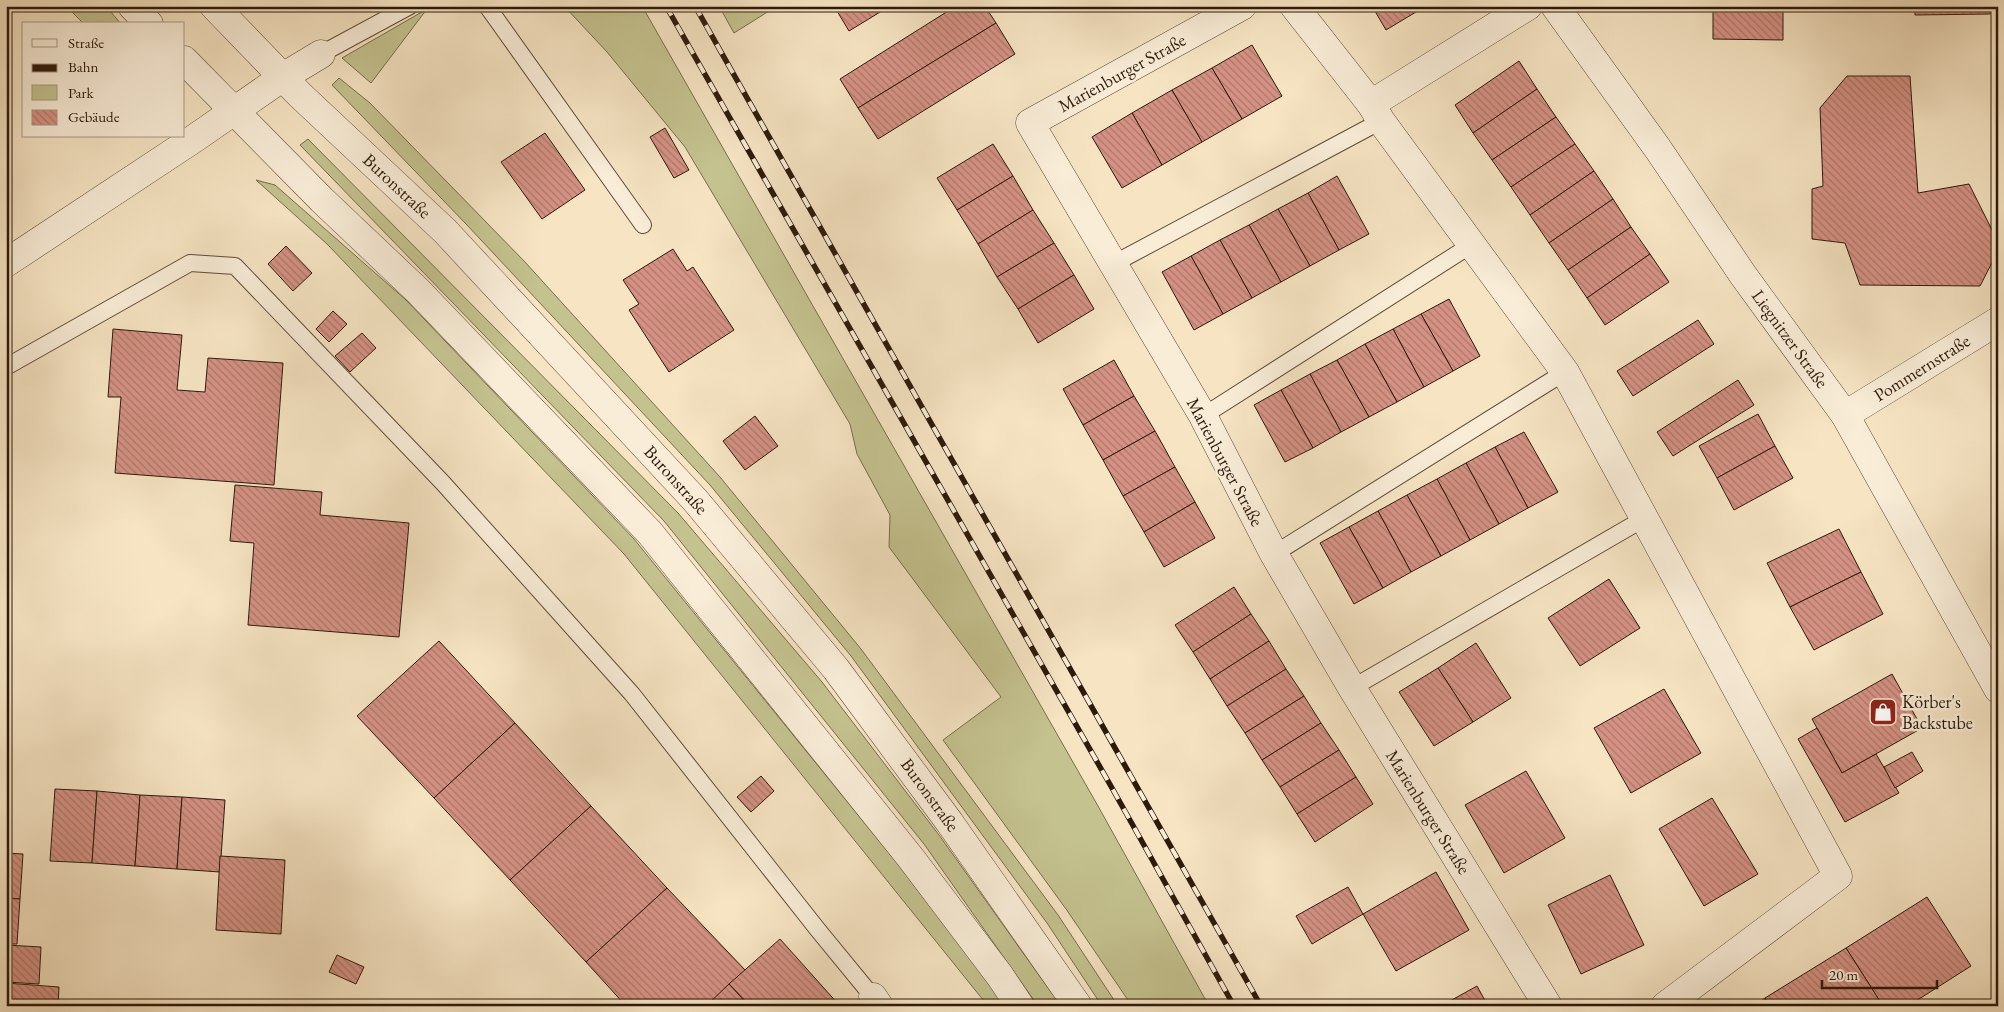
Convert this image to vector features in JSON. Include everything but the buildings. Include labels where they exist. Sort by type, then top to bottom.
[{"type":"street","points":[[132,6],[147,22]]},
{"type":"street","name":"Buronstraße","points":[[214,6],[283,77],[445,231],[695,500],[836,669],[950,823],[1078,1006]]},
{"type":"street","name":"Marienburger Straße","points":[[1242,6],[1030,123],[1203,416],[1274,554],[1352,688],[1548,1006]]},
{"type":"street","points":[[1294,6],[1376,113],[1565,372],[1838,876],[1665,1006]]},
{"type":"street","points":[[1376,113],[1528,6]]},
{"type":"street","name":"Liegnitzer Straße","points":[[1555,6],[1658,149],[1743,275],[1845,416],[1998,689]]},
{"type":"street","points":[[6,263],[283,77],[321,54]]},
{"type":"street","points":[[185,61],[233,112],[322,200],[418,291],[650,533],[910,857],[1000,976],[1020,1006]]},
{"type":"street","name":"Pommernstraße","points":[[1845,416],[1998,320]]},
{"type":"lane","points":[[321,54],[410,6]]},
{"type":"lane","points":[[488,6],[643,225]]},
{"type":"lane","points":[[1113,264],[1376,113]]},
{"type":"lane","points":[[1203,416],[1471,245]]},
{"type":"lane","points":[[6,367],[190,263],[235,266],[443,483],[632,694],[876,1001]]},
{"type":"lane","points":[[1274,554],[1565,372]]},
{"type":"lane","points":[[1352,688],[1645,518]]},
{"type":"green space","points":[[66,6],[106,6],[119,22],[82,22]]},
{"type":"green space","points":[[564,6],[642,6],[1098,806],[1209,1006],[1132,1006],[1066,909],[943,740],[1001,697],[889,547],[890,515],[857,454],[850,424],[685,147],[607,52]]},
{"type":"green space","points":[[719,6],[777,6],[734,33]]},
{"type":"green space","points":[[427,9],[371,83],[342,58]]},
{"type":"green space","points":[[339,78],[370,103],[525,262],[720,477],[861,649],[1058,915],[1118,1006],[1102,1006],[1047,923],[851,656],[710,485],[467,225],[332,85]]},
{"type":"green space","points":[[308,139],[678,513],[822,682],[939,835],[1061,1006],[1038,1006],[924,844],[664,521],[300,145]]},
{"type":"green space","points":[[256,180],[275,185],[406,300],[634,539],[897,863],[988,982],[1004,1006],[988,1006],[624,554],[327,244]]},
{"type":"railway","points":[[666,6],[1112,788],[1234,1006]]},
{"type":"railway","points":[[695,6],[1261,1006]]},
{"type":"place","name":"Körber's Backstube","points":[[1883,712]]}]
